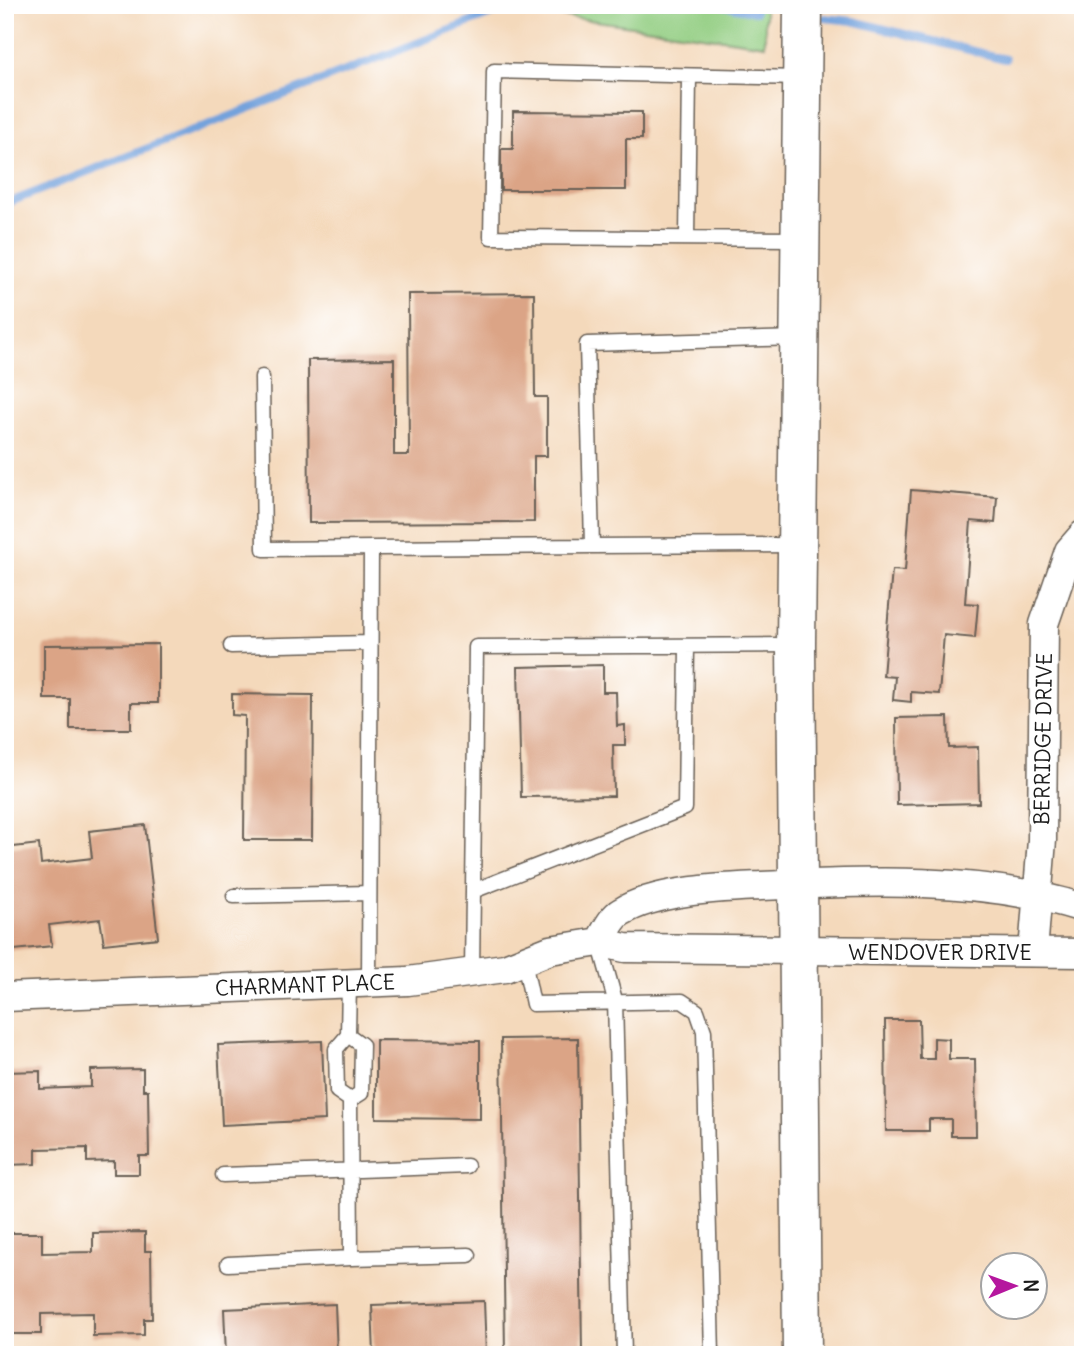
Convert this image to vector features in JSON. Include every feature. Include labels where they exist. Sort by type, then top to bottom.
[{"type":"main road","points":[[802,1355],[796,952],[796,645],[803,5]]},
{"type":"street","name":"BERRIDGE DRIVE","points":[[1033,952],[1042,840],[1044,624],[1069,551],[1083,535]]},
{"type":"street","points":[[599,942],[620,913],[652,901],[722,888],[920,882],[1038,896],[1083,908]]},
{"type":"street","name":"CHARMANT PLACE","points":[[5,997],[359,983],[505,968],[550,950],[599,942],[625,948],[796,952]]},
{"type":"street","name":"WENDOVER DRIVE","points":[[796,952],[1083,953]]},
{"type":"lane","points":[[801,239],[491,237],[494,71],[803,78]]},
{"type":"lane","points":[[687,239],[689,76]]},
{"type":"lane","points":[[592,546],[587,344],[801,338]]},
{"type":"lane","points":[[262,377],[264,549],[799,545]]},
{"type":"lane","points":[[350,1100],[337,1091],[336,1049],[348,1035],[359,983],[369,894],[371,548]]},
{"type":"lane","points":[[231,646],[370,643]]},
{"type":"lane","points":[[472,972],[476,647],[796,645]]},
{"type":"lane","points":[[473,891],[685,808],[687,646]]},
{"type":"lane","points":[[234,896],[369,894]]},
{"type":"lane","points":[[599,942],[615,1000],[624,1355]]},
{"type":"lane","points":[[524,961],[533,1004],[682,1000],[697,1011],[704,1031],[712,1355]]},
{"type":"lane","points":[[348,1035],[362,1045],[360,1093],[350,1100]]},
{"type":"lane","points":[[350,1100],[351,1258]]},
{"type":"lane","points":[[223,1175],[467,1166]]},
{"type":"lane","points":[[228,1264],[469,1255]]},
{"type":"green space","points":[[484,5],[765,5],[765,45]]},
{"type":"building","points":[[513,111],[642,112],[642,139],[626,139],[626,190],[501,190],[501,149],[513,149]]},
{"type":"building","points":[[534,293],[535,397],[547,397],[547,456],[534,456],[534,522],[309,523],[308,360],[394,359],[394,455],[409,455],[408,294]]},
{"type":"building","points":[[911,490],[997,497],[995,523],[971,521],[965,603],[978,604],[975,638],[944,635],[939,694],[911,692],[911,702],[893,700],[895,677],[883,676],[892,570],[905,571]]},
{"type":"building","points":[[158,644],[158,703],[131,703],[131,729],[70,729],[70,699],[44,699],[44,645]]},
{"type":"building","points":[[603,665],[603,692],[616,692],[617,726],[625,725],[625,745],[613,745],[614,796],[521,797],[518,667]]},
{"type":"building","points":[[232,694],[313,695],[312,840],[244,840],[245,716],[232,715]]},
{"type":"building","points":[[948,717],[949,748],[978,747],[979,803],[897,805],[896,718]]},
{"type":"building","points":[[145,825],[158,938],[104,944],[100,919],[49,925],[52,946],[5,951],[5,848],[39,844],[41,864],[92,858],[89,831]]},
{"type":"building","points":[[885,1020],[919,1020],[920,1059],[934,1059],[934,1038],[949,1039],[949,1059],[975,1059],[976,1136],[951,1136],[951,1119],[929,1119],[929,1131],[886,1131]]},
{"type":"building","points":[[578,1038],[582,1355],[505,1355],[501,1039]]},
{"type":"building","points":[[376,1040],[480,1041],[480,1119],[376,1118]]},
{"type":"building","points":[[322,1041],[325,1120],[222,1125],[218,1045]]},
{"type":"building","points":[[143,1069],[143,1090],[148,1090],[149,1156],[139,1156],[139,1174],[114,1174],[114,1161],[87,1162],[87,1148],[36,1149],[36,1164],[5,1165],[5,1072],[40,1071],[40,1089],[91,1087],[91,1070]]},
{"type":"building","points":[[145,1232],[145,1251],[151,1251],[152,1319],[144,1319],[144,1335],[93,1336],[93,1313],[41,1314],[41,1334],[5,1334],[5,1233],[42,1233],[42,1253],[93,1252],[93,1233]]},
{"type":"building","points":[[484,1301],[486,1355],[374,1355],[372,1305]]},
{"type":"building","points":[[335,1304],[337,1355],[226,1355],[224,1309]]},
{"type":"waterway","points":[[5,204],[514,5]]},
{"type":"waterway","points":[[723,5],[755,12]]},
{"type":"waterway","points":[[825,18],[853,21],[1005,59]]}]
